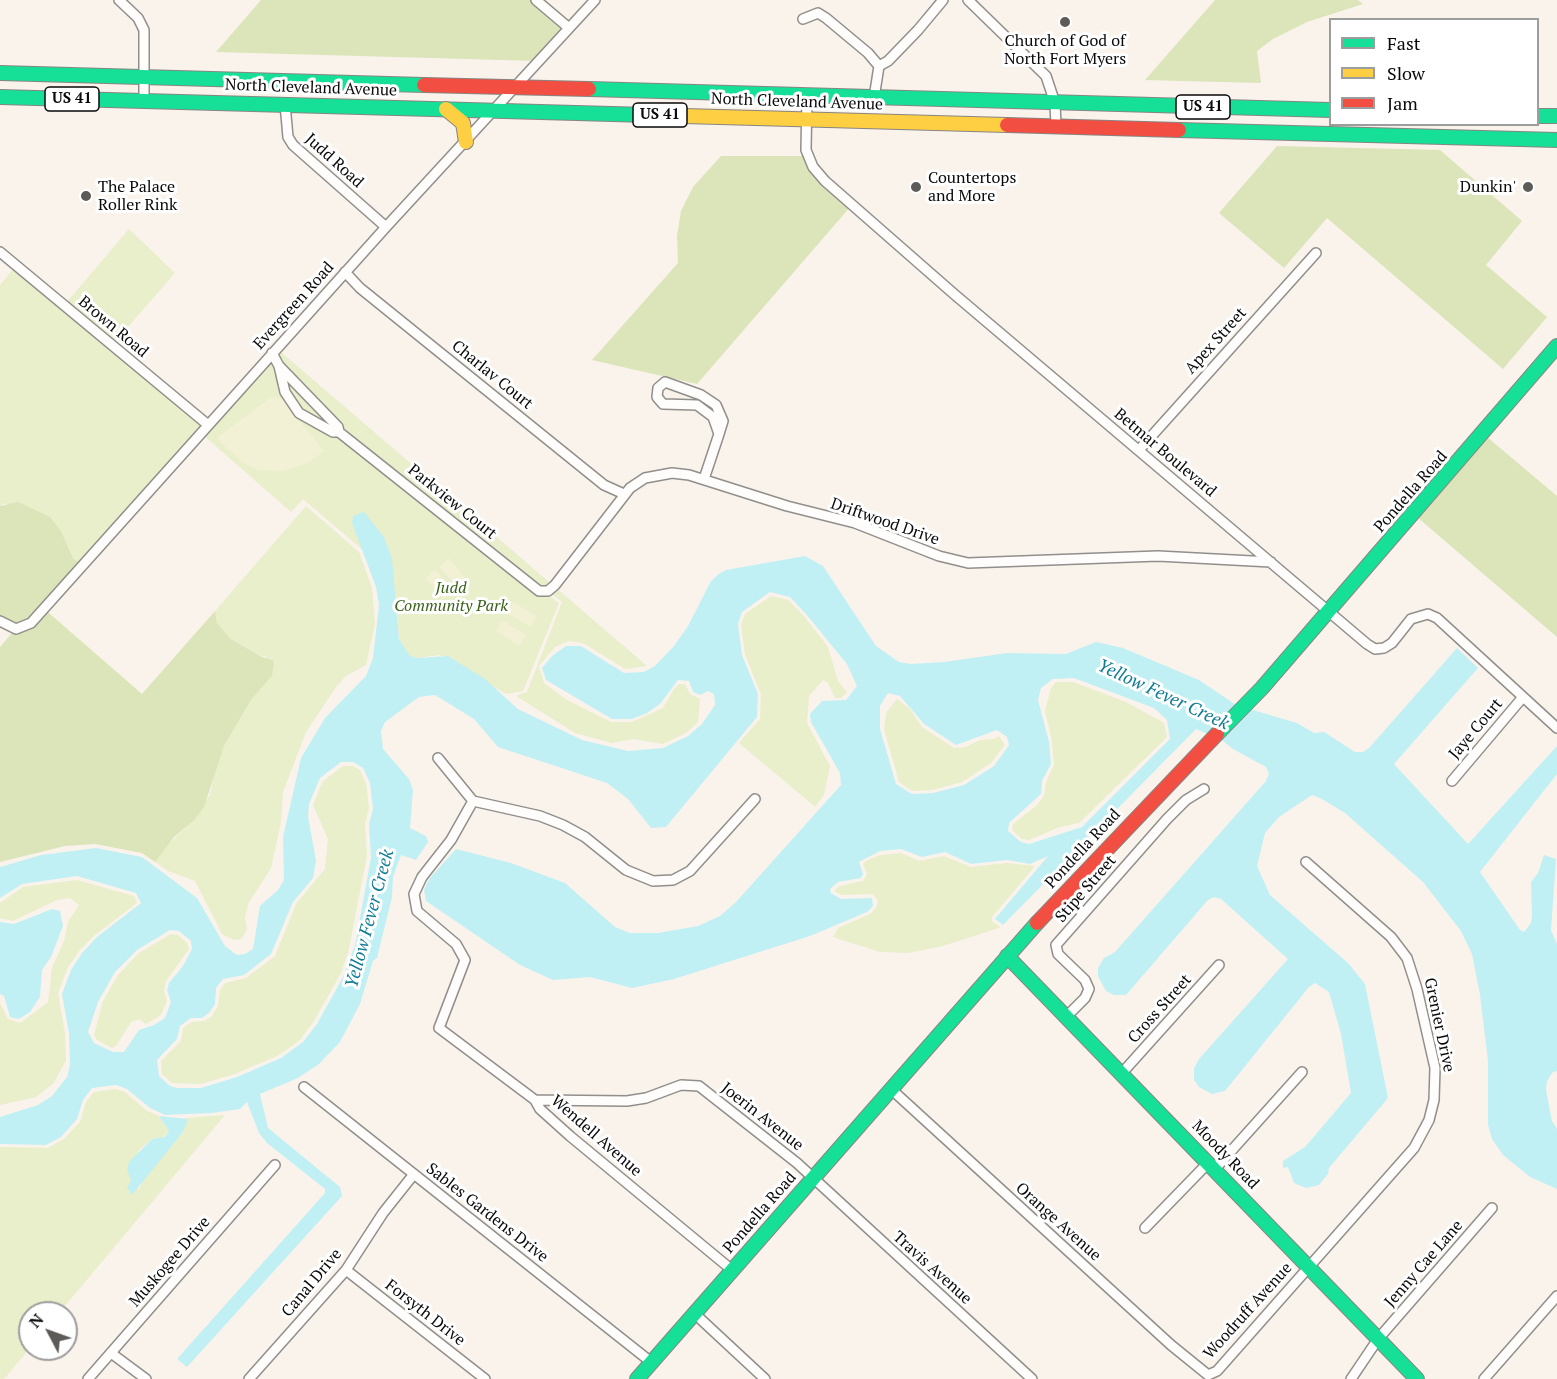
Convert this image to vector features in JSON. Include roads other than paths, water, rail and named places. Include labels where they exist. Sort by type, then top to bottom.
[{"type":"main road","name":"North Cleveland Avenue","points":[[0,73],[1329,110]]},
{"type":"main road","points":[[662,115],[664,92]]},
{"type":"main road","name":"North Cleveland Avenue","points":[[0,96],[1557,140]]},
{"type":"main road","points":[[446,109],[463,123],[466,141]]},
{"type":"main road","points":[[1539,116],[1557,116]]},
{"type":"main road","name":"Pondella Road","points":[[637,1379],[1007,956],[1104,850],[1262,688],[1557,346]]},
{"type":"main road","name":"Moody Road","points":[[1007,956],[1417,1379]]},
{"type":"street","points":[[119,0],[138,18],[144,30],[144,100]]},
{"type":"street","points":[[536,0],[569,28]]},
{"type":"street","name":"Evergreen Road","points":[[0,621],[16,629],[31,623],[207,424],[595,0]]},
{"type":"street","points":[[879,66],[888,61],[943,0]]},
{"type":"street","points":[[968,0],[1046,76],[1055,103],[1056,126]]},
{"type":"street","points":[[803,19],[818,13],[868,53],[879,66],[874,98]]},
{"type":"street","name":"Betmar Boulevard","points":[[807,96],[805,141],[808,159],[825,181],[1329,611],[1375,649],[1384,648],[1392,643],[1411,619],[1428,614],[1437,618],[1557,728]]},
{"type":"street","name":"Judd Road","points":[[285,104],[288,137],[293,145],[386,227]]},
{"type":"street","name":"Brown Road","points":[[0,252],[207,424]]},
{"type":"street","name":"Apex Street","points":[[1139,450],[1316,253]]},
{"type":"street","name":"Charlav Court","points":[[345,273],[360,288],[604,485],[624,494]]},
{"type":"street","name":"Parkview Court","points":[[272,353],[279,366],[285,392],[293,407],[306,418],[333,432],[339,432]]},
{"type":"street","name":"Parkview Court","points":[[279,366],[338,427],[339,432],[532,586],[539,591],[548,591]]},
{"type":"street","points":[[704,479],[719,435],[723,421],[721,413],[709,399],[694,393],[665,382],[658,388],[657,397],[663,404],[672,406],[692,403],[713,417],[719,435]]},
{"type":"street","points":[[692,403],[694,393]]},
{"type":"street","name":"Driftwood Drive","points":[[548,591],[563,576],[624,494],[645,478],[664,473],[681,473],[704,479],[787,506],[855,523],[939,556],[968,564],[1158,556],[1271,562]]},
{"type":"street","name":"Jaye Court","points":[[1452,781],[1523,697]]},
{"type":"street","points":[[438,758],[473,801],[540,816],[563,825],[585,837],[634,875],[663,881],[682,876],[697,866],[755,799]]},
{"type":"street","name":"Stipe Street","points":[[1067,1016],[1085,998],[1088,984],[1058,954],[1056,945],[1167,819],[1186,800],[1204,789]]},
{"type":"street","name":"Wendell Avenue","points":[[473,801],[451,840],[422,877],[414,898],[417,911],[456,944],[465,960],[439,1028],[535,1100],[540,1109],[570,1136],[732,1270]]},
{"type":"street","name":"Grenier Drive","points":[[1306,862],[1391,937],[1402,951],[1417,989],[1436,1079],[1432,1110],[1420,1139],[1308,1266]]},
{"type":"street","name":"Cross Street","points":[[1122,1073],[1219,965]]},
{"type":"street","points":[[1145,1228],[1212,1166],[1302,1072]]},
{"type":"street","name":"Joerin Avenue","points":[[535,1100],[627,1101],[690,1084],[699,1086],[812,1178]]},
{"type":"street","name":"Sables Gardens Drive","points":[[304,1088],[651,1362]]},
{"type":"street","name":"Orange Avenue","points":[[891,1089],[1140,1317],[1208,1375]]},
{"type":"street","name":"Muskogee Drive","points":[[88,1379],[275,1165]]},
{"type":"street","name":"Canal Drive","points":[[249,1379],[346,1270],[383,1213],[414,1174]]},
{"type":"street","name":"Travis Avenue","points":[[812,1178],[1032,1379]]},
{"type":"street","name":"Jenny Cae Lane","points":[[1351,1379],[1378,1339],[1492,1208]]},
{"type":"street","name":"Woodruff Avenue","points":[[1208,1375],[1216,1371],[1308,1266]]},
{"type":"street","name":"Forsyth Drive","points":[[346,1270],[485,1379]]},
{"type":"street","points":[[1484,1379],[1557,1296]]},
{"type":"street","points":[[694,1313],[765,1379]]},
{"type":"street","points":[[111,1353],[146,1379]]},
{"type":"water","name":"Yellow Fever Creek","points":[[364,512],[384,537],[392,558],[399,639],[409,655],[417,658],[448,656],[485,679],[518,709],[582,740],[628,751],[663,748],[688,736],[702,724],[715,705],[714,694],[708,691],[700,695],[693,692],[689,681],[678,680],[660,704],[647,713],[632,719],[612,719],[546,680],[542,668],[552,656],[566,646],[581,646],[624,673],[644,672],[655,666],[674,646],[688,626],[711,581],[719,574],[726,570],[805,556],[823,566],[876,646],[899,662],[910,664],[944,662],[1007,653],[1066,654],[1096,642],[1123,648],[1199,680],[1236,705],[1297,723],[1314,733],[1324,732],[1355,752],[1363,752],[1369,748],[1457,648],[1478,668],[1394,764],[1468,844],[1557,746],[1557,774],[1480,872],[1520,930],[1524,932],[1531,923],[1531,882],[1538,873],[1544,855],[1556,859],[1551,930],[1557,944],[1557,1071],[1553,1072],[1547,1081],[1546,1090],[1552,1121],[1557,1129],[1557,1189],[1530,1177],[1503,1155],[1492,1139],[1488,1125],[1488,1061],[1480,995],[1472,954],[1461,931],[1423,882],[1345,813],[1322,799],[1312,795],[1279,817],[1265,833],[1257,866],[1270,895],[1349,964],[1365,984],[1388,1098],[1329,1168],[1328,1174],[1319,1185],[1306,1188],[1294,1183],[1288,1167],[1283,1168],[1283,1161],[1305,1147],[1351,1093],[1341,1034],[1329,992],[1315,983],[1309,987],[1225,1091],[1212,1094],[1199,1087],[1194,1080],[1194,1068],[1199,1059],[1288,959],[1221,899],[1214,897],[1208,900],[1126,995],[1114,995],[1106,991],[1098,976],[1098,968],[1104,958],[1115,952],[1266,781],[1269,774],[1266,767],[1233,749],[1222,740],[1196,729],[1003,925],[995,919],[1048,856],[1030,864],[1007,860],[971,864],[945,852],[922,857],[901,849],[880,851],[859,862],[863,874],[861,878],[838,882],[830,889],[831,893],[841,899],[872,898],[873,906],[867,912],[810,936],[674,979],[632,988],[590,977],[553,980],[520,965],[426,901],[424,890],[429,879],[456,849],[511,863],[565,883],[615,927],[630,933],[658,933],[698,926],[720,916],[736,902],[841,785],[840,773],[811,722],[810,714],[822,701],[846,700],[857,686],[847,664],[806,614],[790,597],[770,592],[742,612],[738,624],[742,655],[758,694],[757,717],[666,827],[651,828],[628,799],[607,783],[498,747],[474,719],[435,695],[419,697],[385,722],[381,731],[383,749],[409,779],[413,790],[410,828],[426,836],[428,842],[416,860],[401,855],[393,877],[392,897],[377,958],[373,961],[360,1004],[340,1042],[319,1064],[298,1078],[260,1094],[268,1128],[340,1187],[342,1196],[187,1367],[177,1359],[325,1193],[325,1189],[267,1143],[259,1133],[247,1102],[240,1109],[165,1115],[150,1108],[127,1089],[116,1085],[92,1088],[83,1100],[77,1119],[61,1137],[46,1145],[0,1144],[0,1117],[38,1105],[52,1096],[67,1077],[70,1065],[69,1034],[62,994],[71,970],[82,953],[97,937],[141,903],[136,893],[77,876],[22,884],[0,898],[0,867],[41,855],[96,848],[142,857],[197,898],[225,946],[237,955],[245,954],[253,949],[260,906],[278,890],[284,880],[283,837],[301,758],[325,718],[366,676],[373,658],[379,605],[376,587],[352,523],[353,516]],"holes":[[[1074,678],[1154,708],[1167,720],[1170,739],[1082,827],[1029,844],[1021,842],[1008,831],[1009,823],[1041,794],[1042,781],[1051,764],[1049,742],[1038,700],[1041,688],[1053,679]],[[888,693],[900,696],[924,724],[956,745],[997,730],[1007,737],[1009,745],[994,766],[964,785],[933,793],[912,794],[896,784],[880,729],[880,706]],[[341,762],[353,762],[363,768],[370,783],[373,809],[369,824],[371,858],[355,945],[344,975],[317,1024],[303,1042],[281,1058],[237,1077],[201,1088],[170,1086],[159,1076],[157,1060],[177,1039],[180,1026],[191,1018],[202,1018],[209,1013],[215,1004],[216,988],[223,979],[244,975],[271,954],[293,902],[313,878],[316,861],[308,816],[309,804],[320,778]],[[170,930],[179,931],[191,941],[192,949],[183,966],[169,983],[167,990],[171,1002],[165,1018],[139,1030],[124,1052],[113,1052],[94,1043],[88,1032],[98,1002],[115,972],[137,950]]]},
{"type":"water","points":[[52,909],[60,911],[63,926],[51,957],[42,970],[40,997],[30,1012],[19,1019],[10,1017],[4,996],[0,994],[0,922],[14,924]]},
{"type":"water","points":[[159,1116],[188,1119],[183,1132],[132,1195],[127,1188],[131,1181],[127,1169],[129,1162],[152,1139],[165,1137],[169,1131]]},
{"type":"place","name":"Church of God of North Fort Myers","points":[[1065,22]]},
{"type":"place","name":"Countertops and More","points":[[916,187]]},
{"type":"place","name":"Dunkin'","points":[[1528,187]]},
{"type":"place","name":"The Palace Roller Rink","points":[[86,196]]},
{"type":"park label","name":"Judd Community Park","points":[[451,597]]}]
